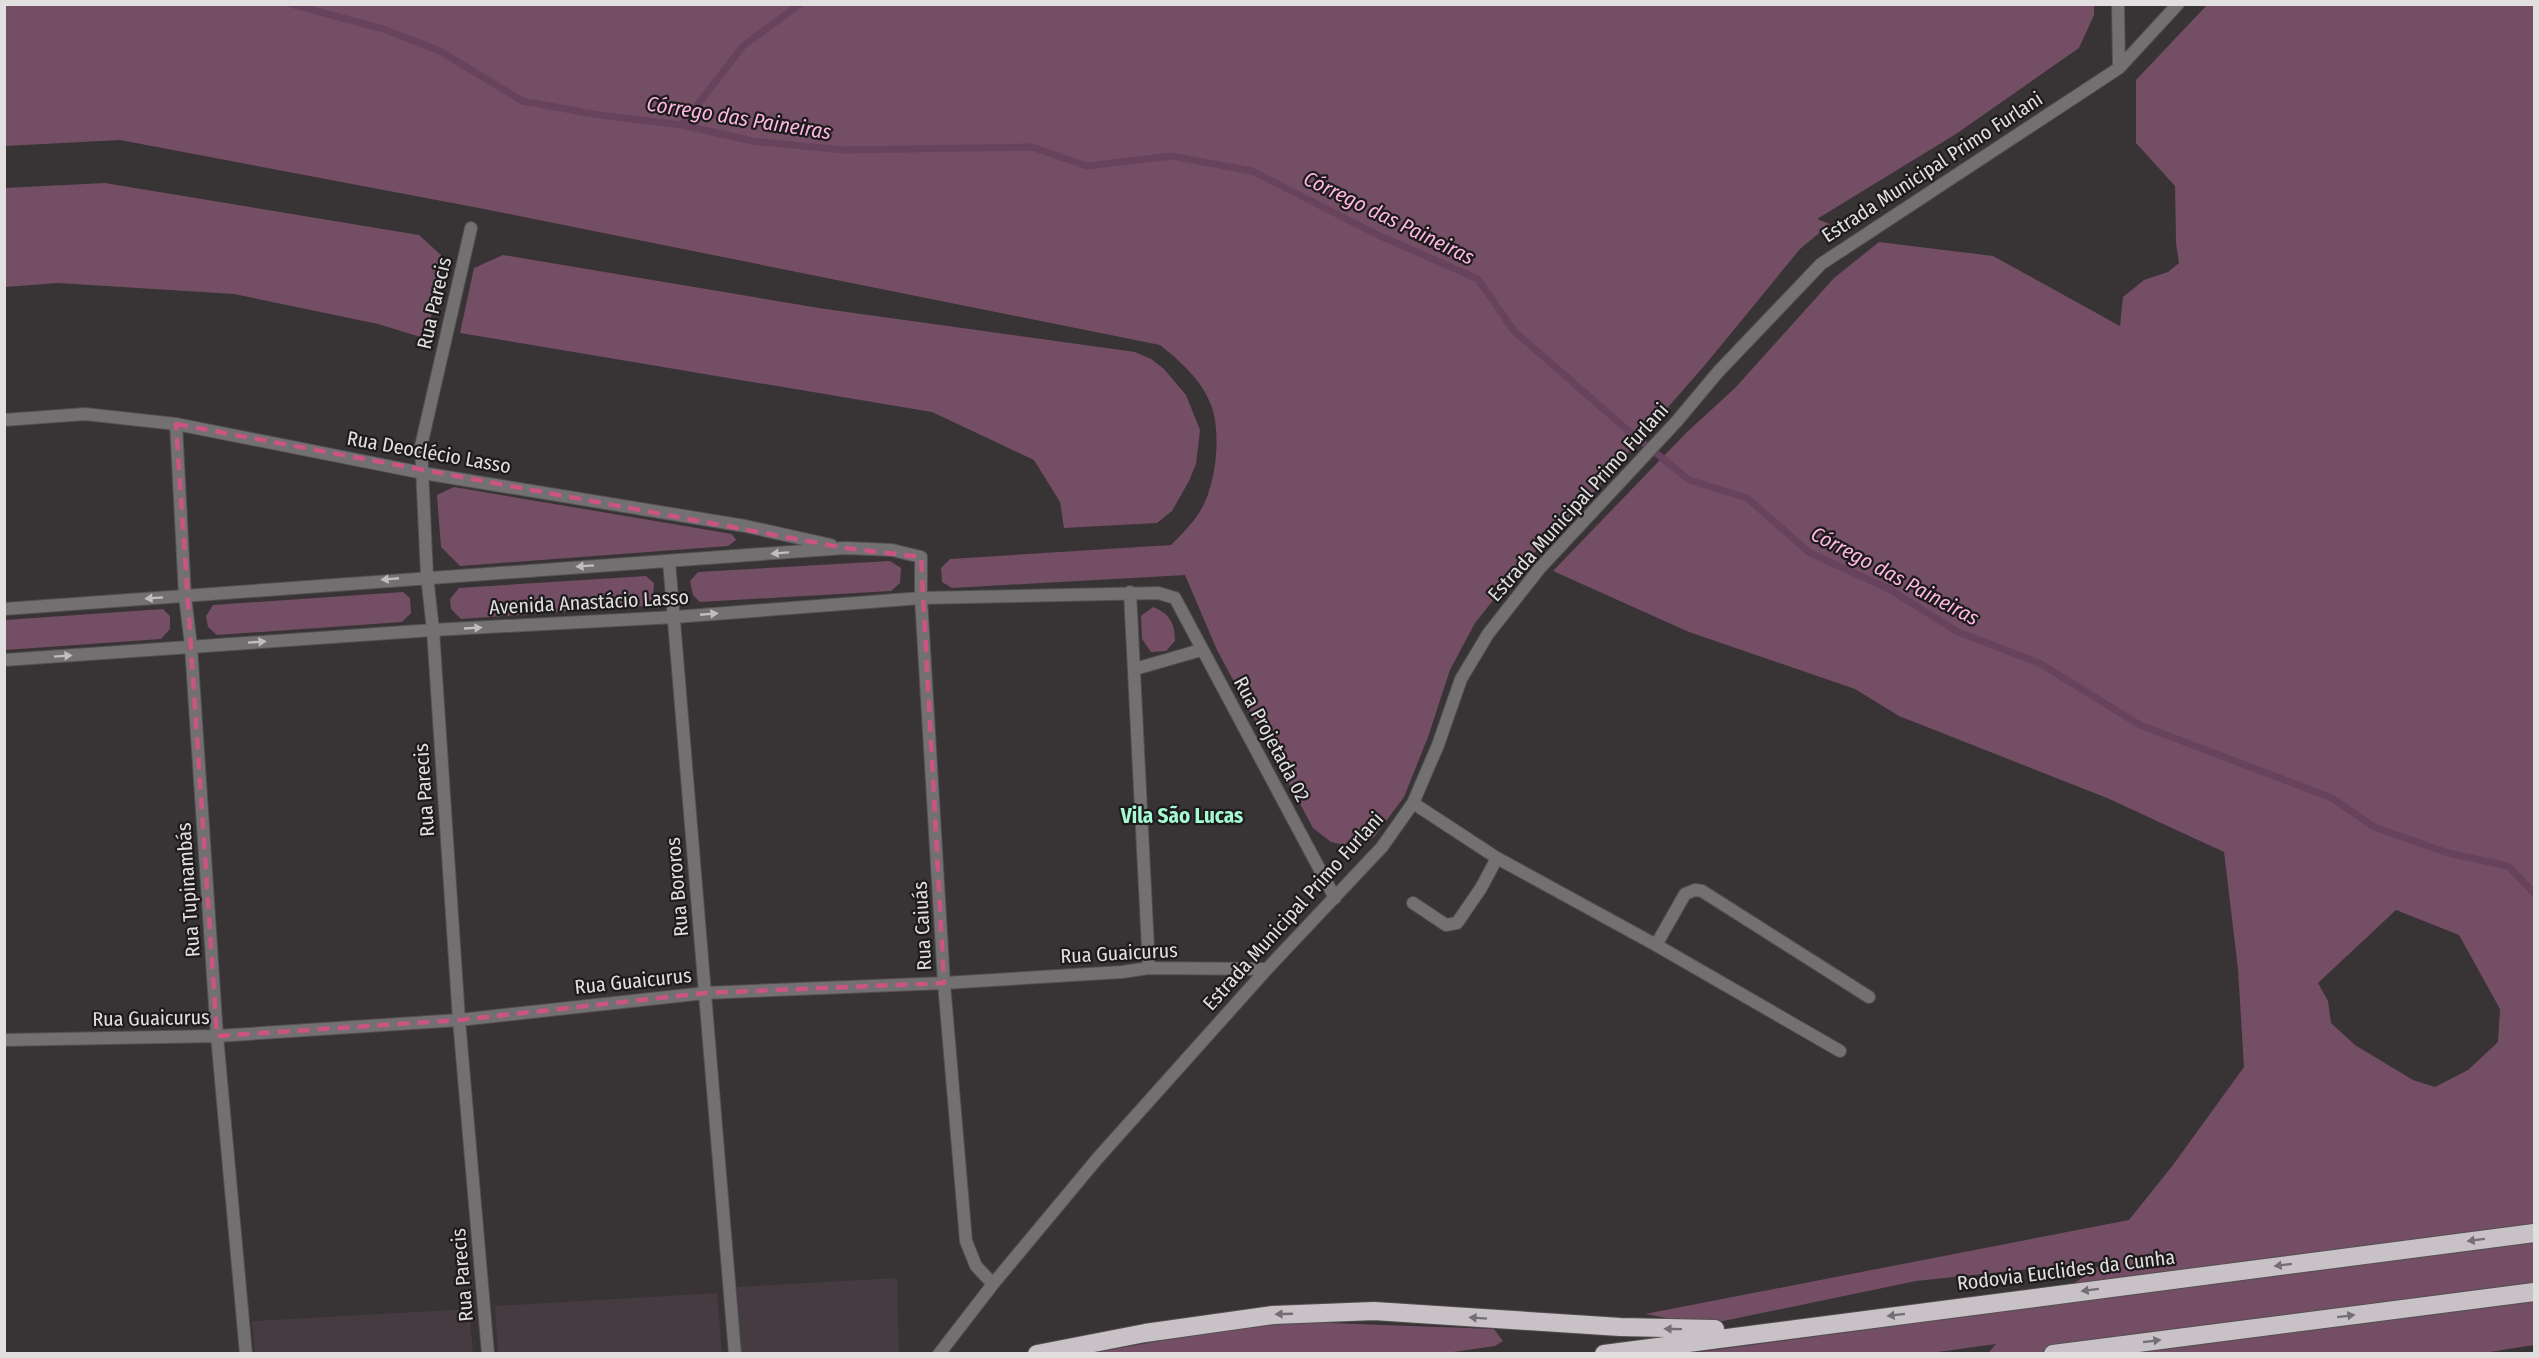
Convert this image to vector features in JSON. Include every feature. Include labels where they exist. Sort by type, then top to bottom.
[{"type":"highway","name":"Rodovia Euclides da Cunha","points":[[1604,1353],[2535,1233]]},
{"type":"highway","points":[[2053,1353],[2535,1292]]},
{"type":"highway","points":[[1037,1353],[1273,1315],[1374,1311],[1620,1328],[1773,1331]]},
{"type":"street","points":[[2118,4],[2119,68]]},
{"type":"street","name":"Estrada Municipal Primo Furlani","points":[[939,1353],[1097,1159],[1267,969],[1382,847],[1413,803],[1438,745],[1461,679],[1488,634],[1540,568],[1677,421],[1718,372],[1821,264],[2119,68],[2178,4]]},
{"type":"street","name":"Rua Parecis","points":[[471,228],[421,446],[427,576],[433,630],[459,1020],[488,1353]]},
{"type":"street","name":"Rua Deoclécio Lasso","points":[[4,420],[85,414],[176,424],[423,473],[745,526],[845,548]]},
{"type":"street","name":"Rua Tupinambás","points":[[176,424],[184,596],[191,646],[217,1036],[246,1353]]},
{"type":"street","name":"Avenida Anastácio Lasso","points":[[4,609],[427,576],[845,548],[892,550],[921,557]]},
{"type":"street","name":"Rua Caiuás","points":[[921,557],[921,598],[945,983],[966,1241],[976,1266],[993,1284]]},
{"type":"street","name":"Rua Bororos","points":[[669,561],[735,1353]]},
{"type":"street","points":[[1130,592],[1149,968]]},
{"type":"street","name":"Avenida Anastácio Lasso","points":[[4,660],[433,630],[675,617],[921,598],[1130,592],[1158,593],[1175,598]]},
{"type":"street","name":"Rua Projetada 02","points":[[1175,598],[1335,898]]},
{"type":"street","points":[[1135,669],[1201,650]]},
{"type":"street","points":[[1413,803],[1497,858],[1656,945],[1840,1051]]},
{"type":"street","points":[[1413,903],[1446,925],[1457,923],[1481,888],[1497,858]]},
{"type":"street","points":[[1656,945],[1685,894],[1695,890],[1702,891],[1869,997]]},
{"type":"street","name":"Rua Guaicurus","points":[[4,1040],[217,1036],[459,1020],[705,993],[945,983],[1122,972],[1149,968],[1267,969]]},
{"type":"highlighted area","points":[[176,424],[845,548],[921,557],[944,983],[705,993],[459,1020],[217,1036]]},
{"type":"shaded area","points":[[5,4],[2094,4],[2094,15],[2079,48],[1956,134],[1817,219],[1830,224],[1800,249],[1705,365],[1579,509],[1518,569],[1475,623],[1450,670],[1428,737],[1404,797],[1374,837],[1353,847],[1331,842],[1313,828],[1217,650],[1185,575],[952,588],[942,582],[941,568],[950,559],[1171,545],[1186,530],[1199,513],[1210,490],[1216,460],[1216,430],[1211,405],[1202,387],[1183,364],[1160,345],[479,208],[120,140],[5,146]]},
{"type":"shaded area","points":[[2207,5],[2534,5],[2534,1345],[2477,1354],[1988,1353],[1996,1344],[1923,1354],[1692,1353],[2042,1306],[2106,1261],[1916,1281],[1704,1325],[1645,1314],[2129,1220],[2173,1165],[2244,1067],[2238,969],[2224,852],[2107,798],[1899,716],[1855,689],[1689,632],[1553,571],[1686,433],[1735,388],[1834,278],[1879,242],[1993,256],[2120,326],[2123,297],[2144,280],[2168,272],[2179,263],[2176,243],[2175,186],[2136,143],[2136,80]],"holes":[[[2396,910],[2459,935],[2500,1009],[2498,1042],[2468,1070],[2435,1087],[2413,1080],[2355,1045],[2331,1023],[2328,1001],[2318,983]]]},
{"type":"shaded area","points":[[105,183],[419,235],[442,256],[427,339],[378,324],[234,294],[58,283],[5,287],[5,188]]},
{"type":"shaded area","points":[[503,255],[825,309],[1135,352],[1151,359],[1164,369],[1186,395],[1200,430],[1196,464],[1172,511],[1157,523],[1064,528],[1060,502],[1034,460],[932,412],[460,333],[474,268]]},
{"type":"shaded area","points":[[454,487],[732,534],[736,540],[728,546],[460,566],[441,547],[437,495]]},
{"type":"shaded area","points":[[890,561],[901,568],[900,583],[891,591],[700,602],[693,595],[690,581],[698,572]]},
{"type":"shaded area","points":[[646,576],[654,583],[653,598],[644,606],[461,619],[451,609],[450,599],[459,588]]},
{"type":"shaded area","points":[[403,592],[410,598],[411,613],[402,622],[217,635],[208,627],[206,616],[213,605]]},
{"type":"shaded area","points":[[1153,607],[1164,613],[1173,624],[1175,641],[1166,651],[1151,652],[1142,639],[1141,616]]},
{"type":"shaded area","points":[[163,609],[170,616],[170,629],[161,639],[5,650],[5,620]]},
{"type":"shaded area","points":[[897,1278],[899,1353],[741,1353],[737,1287]]},
{"type":"shaded area","points":[[717,1293],[722,1353],[498,1353],[495,1306]]},
{"type":"shaded area","points":[[469,1309],[473,1353],[255,1353],[252,1321]]},
{"type":"shaded area","points":[[1275,1321],[1494,1329],[1503,1341],[1495,1346],[1439,1354],[1085,1354]]},
{"type":"waterway","name":"Córrego das Paineiras","points":[[291,4],[383,29],[440,51],[522,101],[599,115],[682,125],[752,141],[843,150],[1032,147],[1087,166],[1171,156],[1252,171],[1378,235],[1478,279],[1514,331],[1624,427],[1689,480],[1747,498],[1810,553],[1889,589],[1958,632],[2039,663],[2140,725],[2332,798],[2374,827],[2448,853],[2508,866],[2534,893]]},
{"type":"waterway","points":[[682,125],[743,46],[800,4]]},
{"type":"district","name":"Vila São Lucas","points":[[1182,816]]}]
